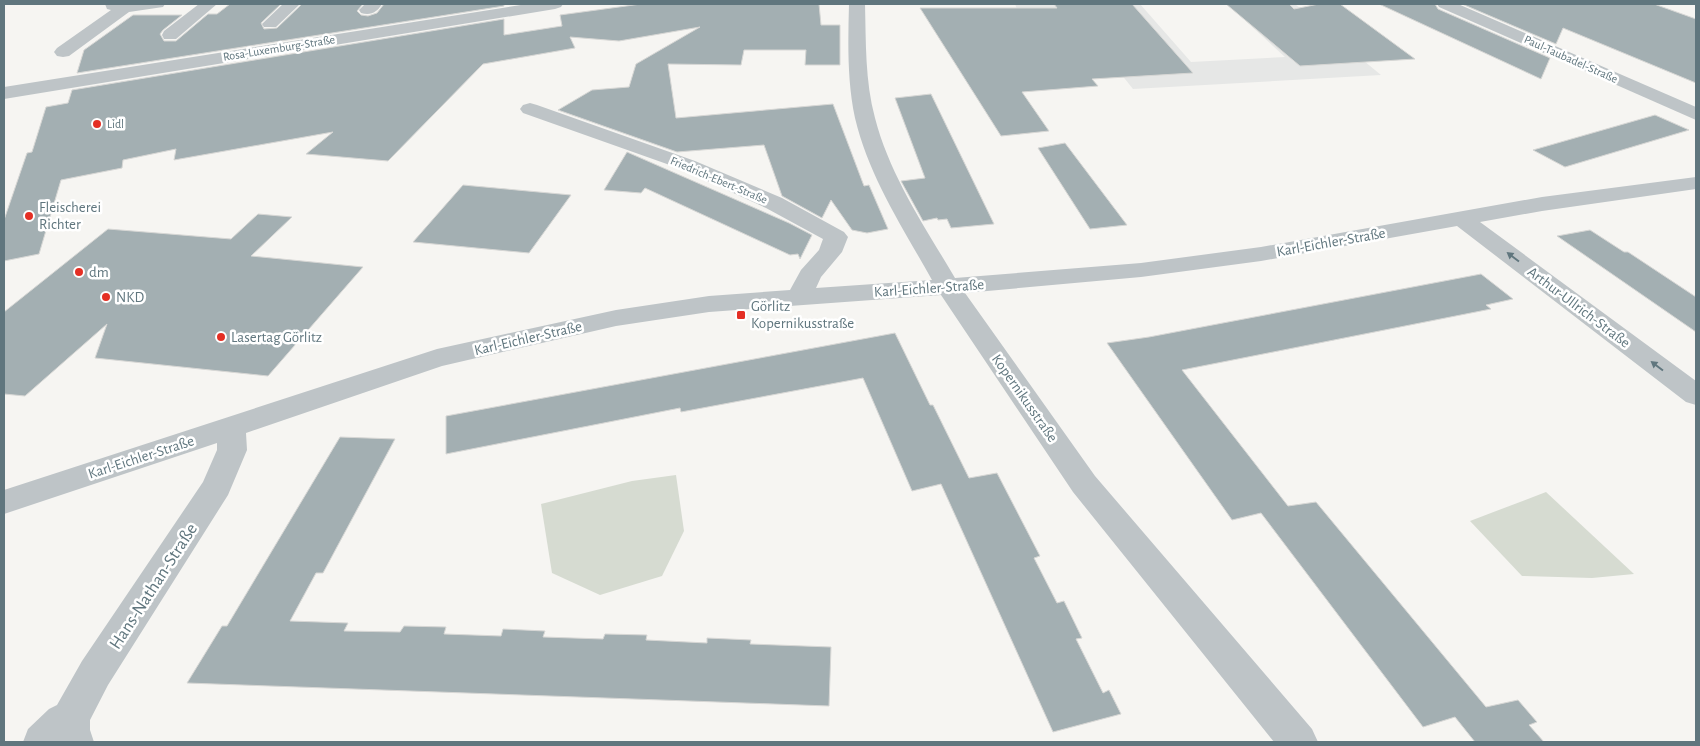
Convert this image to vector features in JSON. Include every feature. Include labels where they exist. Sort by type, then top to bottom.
[{"type":"street","points":[[63,52],[119,6],[156,4]]},
{"type":"street","points":[[170,35],[208,4]]},
{"type":"street","points":[[270,24],[292,4]]},
{"type":"street","name":"Rosa-Luxemburg-Straße","points":[[4,93],[487,9],[555,4]]},
{"type":"street","name":"Kopernikusstraße","points":[[857,4],[857,56],[864,118],[888,182],[948,287],[1084,484],[1296,742]]},
{"type":"street","name":"Paul-Taubadel-Straße","points":[[1445,4],[1696,114]]},
{"type":"street","name":"Friedrich-Ebert-Straße","points":[[530,109],[688,165],[774,203],[836,237],[830,252],[810,275],[800,296]]},
{"type":"street","name":"Karl-Eichler-Straße","points":[[4,502],[437,358],[616,318],[690,307],[800,296],[948,287],[1160,268],[1261,254],[1542,204],[1696,183]]},
{"type":"street","name":"Arthur-Ullrich-Straße","points":[[1462,218],[1696,395]]},
{"type":"street","name":"Hans-Nathan-Straße","points":[[73,730],[96,673],[217,487],[232,450],[231,427]]},
{"type":"street","points":[[42,742],[63,722],[73,730]]},
{"type":"shaded area","points":[[1015,4],[1140,4],[1191,62],[1285,57],[1227,4],[1295,4],[1381,75],[1133,89],[1113,64],[1040,68]]},
{"type":"shaded area","points":[[676,475],[684,531],[662,576],[600,595],[552,573],[541,504],[632,481]]},
{"type":"shaded area","points":[[1546,492],[1634,574],[1592,578],[1522,576],[1470,521]]},
{"type":"building","points":[[230,4],[281,4],[261,23],[264,29],[277,28],[302,4],[363,4],[357,11],[361,15],[368,16],[377,13],[384,4],[504,4],[504,6],[77,73],[84,50],[133,15],[182,15],[160,34],[164,41],[176,41],[208,14],[217,14]]},
{"type":"building","points":[[641,4],[819,4],[821,25],[840,25],[840,65],[805,65],[806,50],[744,50],[741,65],[668,64],[676,118],[833,104],[864,186],[869,185],[888,229],[867,233],[852,230],[831,200],[822,218],[782,196],[764,145],[677,152],[558,110],[592,90],[629,87],[636,64],[700,27],[619,41],[570,37],[575,48],[483,64],[388,161],[306,154],[333,132],[174,160],[176,149],[123,160],[122,168],[61,180],[39,254],[4,261],[4,220],[27,153],[32,152],[46,107],[68,103],[72,90],[504,19],[504,35],[562,26],[560,15]]},
{"type":"building","points":[[1054,4],[1132,4],[1193,73],[1092,79],[1098,86],[1022,92],[1049,131],[1001,136],[920,8],[1057,8]]},
{"type":"building","points":[[1226,4],[1289,4],[1294,9],[1319,4],[1340,4],[1415,59],[1300,66]]},
{"type":"building","points":[[1379,4],[1435,4],[1438,9],[1550,58],[1541,79]]},
{"type":"building","points":[[1462,4],[1654,4],[1696,19],[1696,83],[1563,28],[1556,44]]},
{"type":"building","points":[[931,94],[994,224],[951,228],[947,219],[938,220],[937,218],[923,221],[901,181],[925,178],[895,98]]},
{"type":"building","points":[[1655,115],[1689,130],[1565,167],[1533,150]]},
{"type":"building","points":[[1065,143],[1127,225],[1090,229],[1038,148]]},
{"type":"building","points":[[627,152],[789,223],[812,235],[800,259],[798,254],[790,255],[645,188],[641,193],[604,190]]},
{"type":"building","points":[[463,185],[571,195],[529,253],[413,242]]},
{"type":"building","points":[[258,214],[292,217],[251,256],[363,267],[268,376],[95,358],[107,324],[25,396],[4,394],[4,312],[108,229],[231,239]]},
{"type":"building","points":[[1590,230],[1624,252],[1628,252],[1696,297],[1696,332],[1557,236]]},
{"type":"building","points":[[1481,274],[1513,299],[1486,305],[1491,309],[1182,370],[1288,506],[1316,502],[1486,707],[1518,700],[1537,722],[1529,725],[1544,742],[1475,742],[1455,717],[1423,727],[1261,513],[1232,520],[1107,343],[1149,337]]},
{"type":"building","points":[[895,333],[930,405],[933,405],[969,478],[997,473],[1040,556],[1034,558],[1057,603],[1064,601],[1082,638],[1076,639],[1103,693],[1109,690],[1121,714],[1053,732],[941,484],[912,491],[863,378],[681,412],[680,408],[446,454],[446,416]]},
{"type":"building","points":[[340,437],[395,439],[323,573],[316,573],[290,621],[348,623],[344,631],[400,632],[404,626],[446,627],[444,634],[501,636],[503,629],[545,631],[543,637],[603,639],[605,634],[647,635],[646,640],[707,643],[707,638],[751,640],[750,644],[831,647],[829,706],[187,683],[222,626],[227,626]]},
{"type":"place","name":"Lidl","points":[[97,124]]},
{"type":"place","name":"Fleischerei Richter","points":[[29,216]]},
{"type":"place","name":"dm","points":[[79,272]]},
{"type":"place","name":"NKD","points":[[106,297]]},
{"type":"place","name":"Görlitz Kopernikusstraße","points":[[741,315]]},
{"type":"place","name":"Lasertag Görlitz","points":[[221,337]]}]
